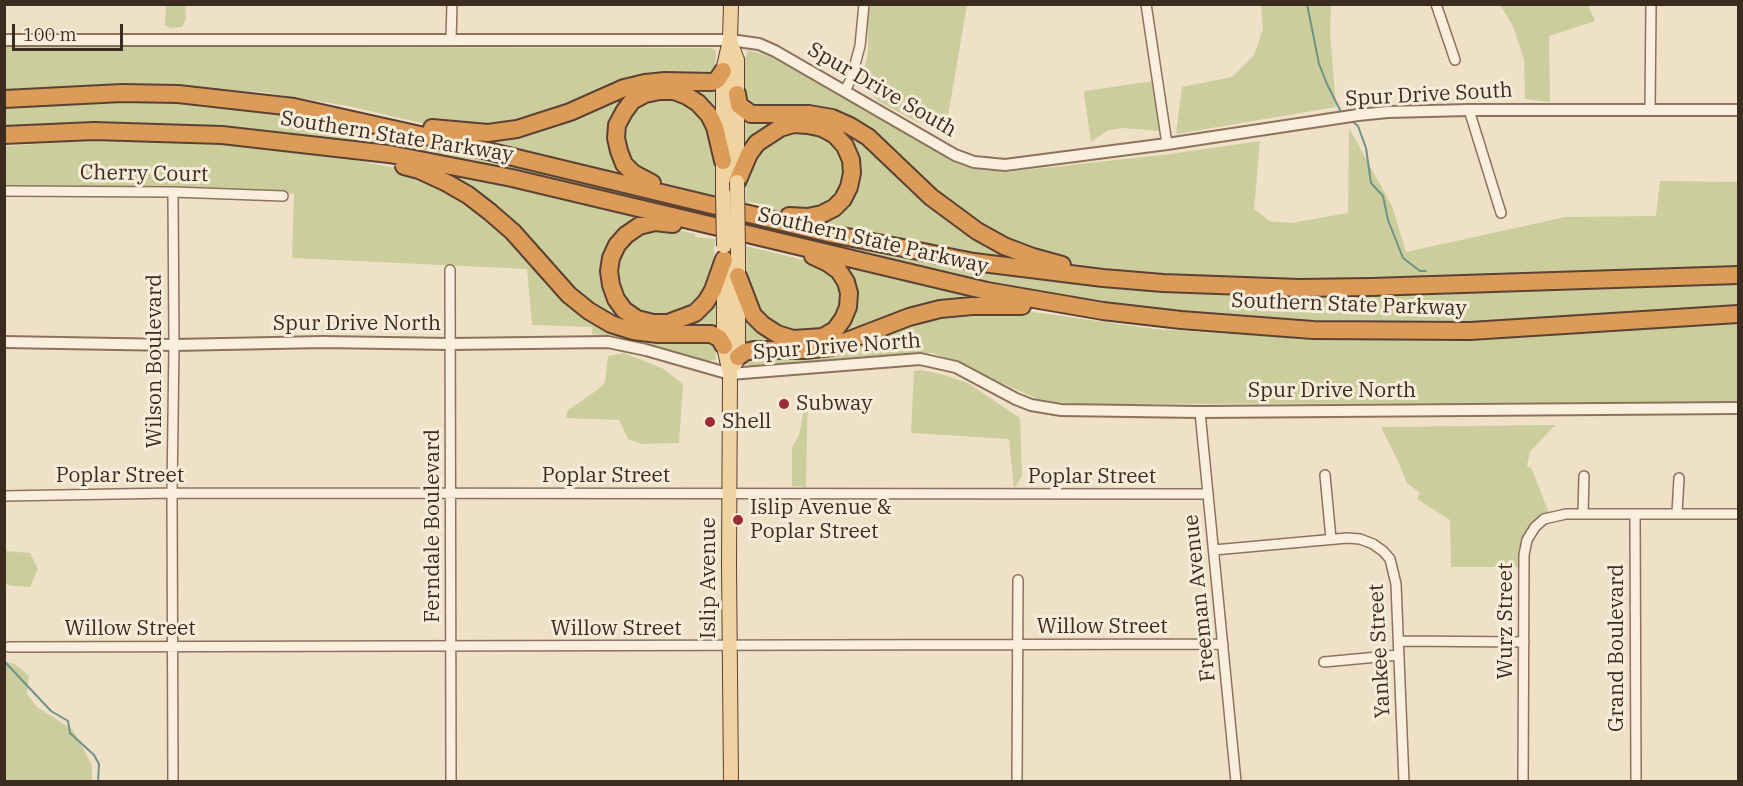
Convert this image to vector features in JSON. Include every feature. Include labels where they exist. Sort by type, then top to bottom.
[{"type":"highway","points":[[357,120],[488,133],[543,122],[624,88],[665,81],[705,83],[717,80],[723,71]]},
{"type":"highway","points":[[686,198],[647,181],[633,173],[624,164],[618,151],[617,125],[632,101],[660,90],[674,91],[699,103],[715,127],[723,161]]},
{"type":"highway","name":"Southern State Parkway","points":[[4,99],[68,94],[178,94],[294,107],[751,213],[832,234],[974,262],[1040,271],[1163,283],[1371,287],[1738,275]]},
{"type":"highway","points":[[737,94],[739,105],[751,114],[809,114],[832,118],[850,126],[877,145],[954,215],[1004,246],[1061,265],[1163,283]]},
{"type":"highway","points":[[737,182],[757,142],[780,128],[794,124],[822,128],[835,135],[845,146],[851,160],[852,173],[843,199],[834,208],[808,217],[751,213]]},
{"type":"highway","name":"Southern State Parkway","points":[[4,135],[94,131],[222,135],[389,154],[512,178],[987,291],[1103,311],[1247,327],[1389,332],[1470,331],[1738,314]]},
{"type":"highway","points":[[339,147],[419,170],[468,195],[513,232],[569,295],[589,311],[611,324],[633,331],[658,334],[711,334],[719,338],[724,346]]},
{"type":"highway","points":[[716,226],[655,222],[639,226],[626,235],[617,245],[611,258],[609,272],[616,299],[624,310],[637,319],[653,323],[668,323],[695,313],[706,302],[713,290],[728,254]]},
{"type":"highway","points":[[738,276],[753,315],[777,334],[793,339],[808,339],[823,336],[835,330],[848,307],[849,294],[846,282],[828,263],[784,243]]},
{"type":"highway","points":[[738,357],[754,350],[805,350],[831,347],[909,317],[940,309],[1008,305],[1103,311]]},
{"type":"main road","name":"Islip Avenue","points":[[730,374],[738,357],[738,276],[728,254],[723,194],[723,71],[730,40],[731,4]]},
{"type":"main road","name":"Islip Avenue","points":[[730,40],[737,60],[737,182],[728,254],[724,346],[730,374],[730,782]]},
{"type":"street","points":[[452,4],[452,40]]},
{"type":"street","points":[[845,92],[860,46],[864,4]]},
{"type":"street","points":[[1146,4],[1167,144]]},
{"type":"street","points":[[1436,4],[1455,60]]},
{"type":"street","points":[[1650,110],[1651,4]]},
{"type":"street","name":"Spur Drive South","points":[[4,40],[730,40],[759,44],[775,51],[940,148],[974,162],[1005,165],[1167,144],[1358,115],[1469,110],[1738,110]]},
{"type":"street","points":[[1469,110],[1501,213]]},
{"type":"street","name":"Cherry Court","points":[[4,191],[173,192],[282,196]]},
{"type":"street","name":"Wilson Boulevard","points":[[173,192],[173,782]]},
{"type":"street","name":"Ferndale Boulevard","points":[[450,270],[451,782]]},
{"type":"street","name":"Spur Drive North","points":[[4,342],[174,345],[323,342],[451,344],[608,342],[646,350],[730,374],[920,359],[956,367],[1016,399],[1046,409],[1200,412],[1738,408]]},
{"type":"street","name":"Freeman Avenue","points":[[1200,412],[1236,782]]},
{"type":"street","points":[[1325,475],[1331,539]]},
{"type":"street","points":[[1583,513],[1584,476]]},
{"type":"street","points":[[1677,513],[1678,478]]},
{"type":"street","name":"Poplar Street","points":[[4,496],[451,493],[1208,494]]},
{"type":"street","name":"Wurz Street","points":[[1523,782],[1524,555],[1527,540],[1535,527],[1544,519],[1566,514],[1738,514]]},
{"type":"street","name":"Grand Boulevard","points":[[1635,514],[1636,782]]},
{"type":"street","name":"Yankee Street","points":[[1214,550],[1331,539],[1359,539],[1373,544],[1390,559],[1396,584],[1399,641],[1401,781]]},
{"type":"street","points":[[1017,782],[1018,580]]},
{"type":"street","points":[[1399,641],[1524,642]]},
{"type":"street","name":"Willow Street","points":[[9,647],[1223,644]]},
{"type":"street","points":[[1324,662],[1399,655]]},
{"type":"green space","points":[[166,5],[185,5],[186,19],[182,27],[171,28],[165,25]]},
{"type":"green space","points":[[872,5],[967,5],[948,116],[943,121],[917,122],[878,101],[857,81],[866,63],[867,11]]},
{"type":"green space","points":[[1261,5],[1331,5],[1330,33],[1336,107],[1176,134],[1182,87],[1232,77],[1254,55],[1263,29]]},
{"type":"green space","points":[[1500,5],[1588,5],[1595,21],[1549,36],[1550,102],[1525,99],[1524,59],[1513,26]]},
{"type":"green space","points":[[5,46],[711,48],[716,50],[715,77],[677,78],[560,114],[492,128],[425,124],[348,106],[262,92],[113,86],[5,92]]},
{"type":"green space","points":[[748,50],[771,57],[962,165],[980,170],[1008,172],[1170,154],[1260,141],[1254,209],[1269,221],[1291,223],[1348,213],[1349,128],[1392,206],[1406,252],[1565,217],[1656,216],[1660,181],[1738,182],[1738,268],[1323,281],[1156,276],[1068,263],[990,235],[854,125],[750,111],[743,104],[743,56],[746,56]]},
{"type":"green space","points":[[1153,81],[1161,131],[1122,128],[1107,131],[1091,142],[1085,91]]},
{"type":"green space","points":[[716,85],[721,123],[683,91],[623,109],[626,177],[471,141],[627,92]]},
{"type":"green space","points":[[679,97],[705,115],[715,145],[715,196],[648,179],[627,158],[623,142],[624,124],[633,110],[644,100]]},
{"type":"green space","points":[[146,99],[235,106],[311,116],[696,208],[694,216],[389,148],[5,129],[5,107]]},
{"type":"green space","points":[[740,117],[822,120],[843,127],[868,142],[958,223],[981,238],[1019,256],[1018,261],[923,247],[818,225],[819,221],[833,215],[848,203],[857,186],[858,166],[849,144],[834,130],[816,123],[798,121],[777,126],[759,137],[748,149],[740,147]]},
{"type":"green space","points":[[792,128],[820,131],[838,142],[850,178],[829,209],[793,214],[764,208],[764,204],[746,202],[751,156]]},
{"type":"green space","points":[[119,139],[214,142],[323,154],[402,169],[432,181],[485,212],[588,315],[715,340],[716,360],[707,361],[626,338],[592,334],[592,327],[532,325],[527,269],[292,258],[294,194],[5,185],[5,146]]},
{"type":"green space","points":[[440,171],[533,190],[650,219],[649,223],[636,226],[623,233],[613,246],[608,261],[605,277],[620,311],[638,323],[658,329],[678,325],[701,313],[714,297],[721,300],[722,330],[717,333],[703,330],[658,331],[635,328],[605,317],[586,305],[566,287],[504,219],[480,200],[438,176]]},
{"type":"green space","points":[[767,226],[930,262],[1041,279],[1148,290],[1738,282],[1738,308],[1455,326],[1351,325],[1148,311],[1040,294],[766,233]]},
{"type":"green space","points":[[653,227],[670,228],[695,234],[695,237],[715,239],[713,277],[708,289],[684,314],[646,318],[617,294],[615,260],[623,245]]},
{"type":"green space","points":[[746,246],[820,264],[835,273],[847,299],[834,328],[792,336],[758,316],[747,289]]},
{"type":"green space","points":[[846,267],[983,298],[841,341],[744,344],[745,306],[772,336],[839,333]]},
{"type":"green space","points":[[1026,311],[1155,329],[1264,336],[1391,340],[1546,335],[1738,321],[1738,403],[1073,404],[1038,399],[933,353],[855,357],[754,367],[749,367],[747,363],[747,355],[940,313]]},
{"type":"green space","points":[[624,353],[662,368],[683,384],[679,443],[642,444],[628,439],[619,420],[566,418],[568,410],[605,382],[608,356]]},
{"type":"green space","points":[[921,370],[968,383],[1020,418],[1022,476],[1014,489],[1009,439],[911,433],[914,371]]},
{"type":"green space","points":[[808,388],[806,487],[792,486],[792,447],[799,435]]},
{"type":"green space","points":[[1555,425],[1530,452],[1527,465],[1531,467],[1549,513],[1532,523],[1521,540],[1519,567],[1451,567],[1450,520],[1417,499],[1420,493],[1407,483],[1381,427]]},
{"type":"green space","points":[[5,551],[30,553],[38,569],[30,587],[5,584]]},
{"type":"green space","points":[[5,662],[15,664],[29,676],[27,694],[37,707],[73,730],[92,765],[92,781],[5,781]]},
{"type":"waterway","points":[[1307,4],[1319,64],[1341,112]]},
{"type":"waterway","points":[[1353,122],[1358,126],[1366,148],[1371,183],[1383,196],[1388,220],[1403,258],[1420,271],[1426,271]]},
{"type":"waterway","points":[[4,661],[51,711],[68,721],[70,733],[94,755],[99,764],[98,782]]},
{"type":"place","name":"Subway","points":[[784,404]]},
{"type":"place","name":"Shell","points":[[710,422]]},
{"type":"place","name":"Islip Avenue & Poplar Street","points":[[738,520]]}]
